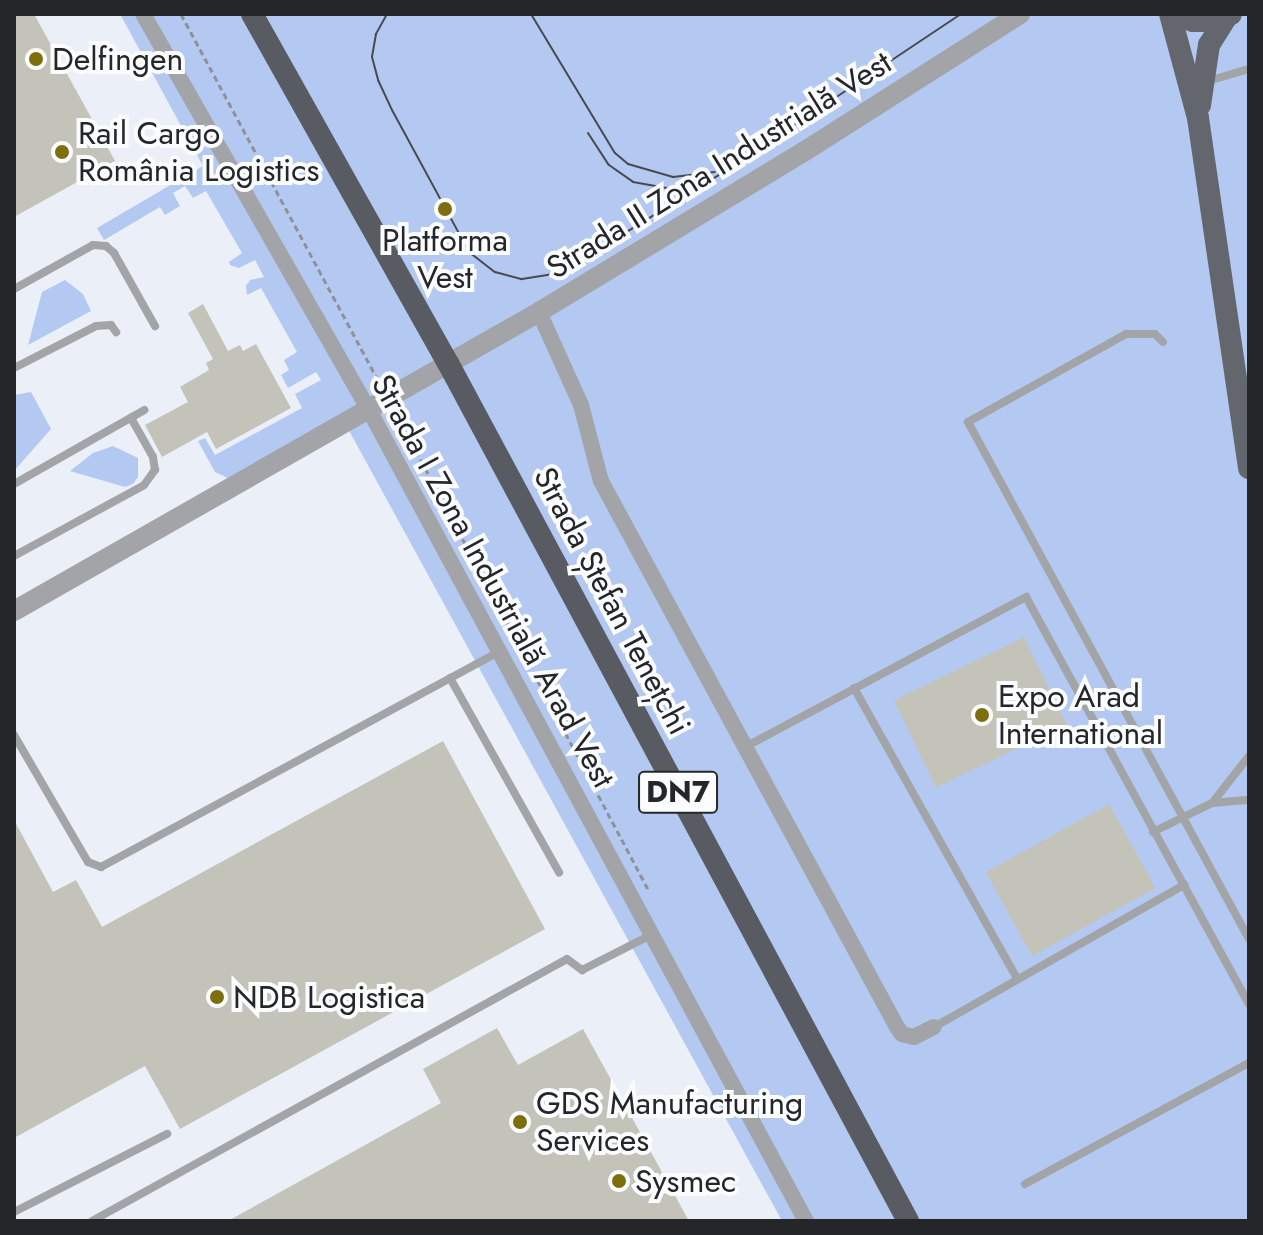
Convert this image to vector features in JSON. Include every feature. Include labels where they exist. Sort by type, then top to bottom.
[{"type":"highway","name":"Strada Ștefan Tenețchi","points":[[252,14],[448,363],[908,1221]]},
{"type":"main road","points":[[1172,14],[1193,21],[1229,16]]},
{"type":"main road","points":[[1172,14],[1198,118],[1249,468]]},
{"type":"main road","points":[[1198,118],[1209,45],[1229,16]]},
{"type":"street","name":"Strada I Zona Industrială Arad Vest","points":[[143,14],[368,408],[806,1221]]},
{"type":"street","name":"Strada II Zona Industrială Vest","points":[[14,611],[539,312],[805,151],[1020,14]]},
{"type":"street","points":[[539,312],[581,405],[601,481],[897,1027],[902,1034],[914,1037],[934,1027]]},
{"type":"lane","points":[[1203,83],[1249,69]]},
{"type":"lane","points":[[14,289],[93,245],[106,246],[114,253],[155,326]]},
{"type":"lane","points":[[14,368],[96,326],[111,325],[116,332]]},
{"type":"lane","points":[[1163,342],[1155,334],[1126,334],[968,422],[1180,817],[1240,917],[1249,939]]},
{"type":"lane","points":[[14,484],[144,410]]},
{"type":"lane","points":[[14,556],[144,485],[155,470],[153,457],[131,418]]},
{"type":"lane","points":[[744,748],[1026,597],[1249,1004]]},
{"type":"lane","points":[[14,735],[88,862],[101,867],[500,651]]},
{"type":"lane","points":[[450,678],[559,872]]},
{"type":"lane","points":[[854,688],[1017,979]]},
{"type":"lane","points":[[1212,803],[1249,756]]},
{"type":"lane","points":[[1153,832],[1212,803],[1249,800]]},
{"type":"lane","points":[[934,1027],[1184,885]]},
{"type":"lane","points":[[1240,917],[1249,924]]},
{"type":"lane","points":[[92,1221],[567,959],[582,970],[652,934]]},
{"type":"lane","points":[[1025,1184],[1249,1063]]},
{"type":"lane","points":[[14,1212],[167,1134]]},
{"type":"path","points":[[181,14],[654,899]]},
{"type":"shaded area","points":[[120,14],[1249,14],[1249,1221],[782,1221],[341,416],[230,479],[215,472],[198,441],[205,438],[215,455],[302,408],[295,394],[321,380],[316,372],[288,388],[281,375],[289,370],[284,360],[297,352],[261,288],[247,295],[246,286],[250,280],[264,277],[255,260],[239,268],[230,265],[229,262],[242,253],[206,191],[193,198],[185,186],[173,193],[180,206],[165,215],[160,207],[104,240],[97,228],[203,166]]},
{"type":"shaded area","points":[[65,280],[83,294],[91,311],[28,345],[42,292]]},
{"type":"shaded area","points":[[31,392],[51,429],[14,471],[14,395]]},
{"type":"shaded area","points":[[113,446],[138,458],[138,477],[133,484],[125,487],[70,471],[93,453]]},
{"type":"building","points":[[14,14],[34,14],[115,161],[14,217]]},
{"type":"building","points":[[203,304],[228,351],[240,345],[243,351],[256,344],[291,408],[216,449],[207,432],[162,457],[145,425],[188,402],[180,387],[209,370],[206,363],[213,359],[188,313]]},
{"type":"building","name":"Expo Arad International","points":[[1024,637],[1067,724],[936,788],[894,701]]},
{"type":"building","name":"NDB Logistica","points":[[443,741],[545,929],[180,1129],[145,1066],[14,1138],[14,820],[53,892],[76,880],[102,927]]},
{"type":"building","name":"Expo Arad International","points":[[1109,804],[1156,888],[1032,956],[986,872]]},
{"type":"building","name":"GDS Manufacturing Services","points":[[497,1028],[518,1065],[583,1029],[689,1221],[228,1221],[441,1103],[423,1069]]},
{"type":"tram line","points":[[387,14],[376,34],[372,57],[378,80],[392,110],[469,252],[495,272],[522,279],[554,274],[573,265],[730,168],[961,14]]},
{"type":"tram line","points":[[531,14],[615,153],[628,164],[673,177],[715,172]]},
{"type":"tram line","points":[[588,133],[609,165],[633,182],[666,188],[692,186]]},
{"type":"place","name":"Delfingen","points":[[36,59]]},
{"type":"place","name":"Rail Cargo România Logistics","points":[[62,152]]},
{"type":"place","name":"Platforma Vest","points":[[445,209]]},
{"type":"place","name":"Expo Arad International","points":[[982,715]]},
{"type":"place","name":"NDB Logistica","points":[[217,997]]},
{"type":"place","name":"GDS Manufacturing Services","points":[[520,1122]]},
{"type":"place","name":"Sysmec","points":[[619,1181]]}]
